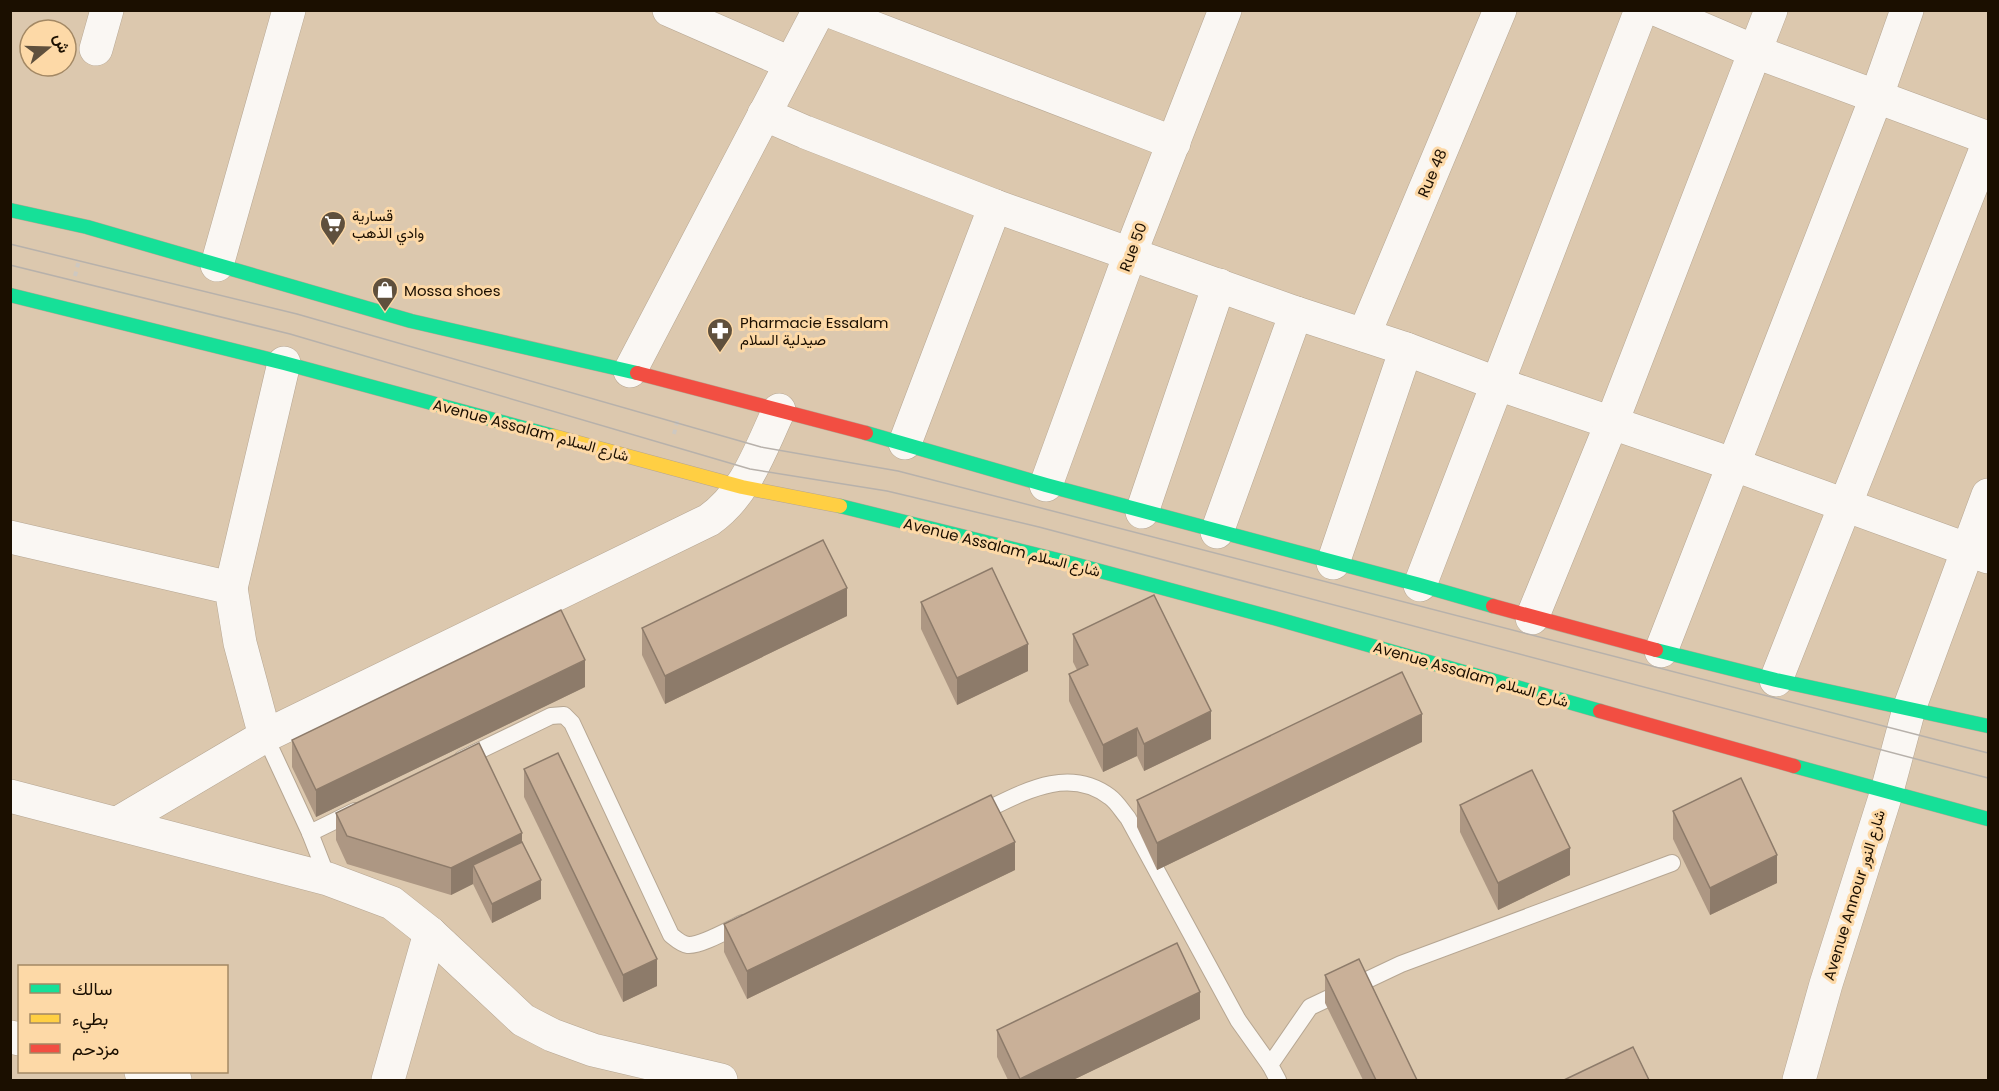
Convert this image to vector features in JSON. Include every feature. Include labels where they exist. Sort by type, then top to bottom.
[{"type":"main road","points":[[10,210],[87,227],[411,321],[630,371],[905,443],[1142,512],[1420,585],[1532,618],[1776,680],[1989,726]]},
{"type":"main road","name":"Avenue Assalam شارع السلام","points":[[10,295],[284,363],[742,487],[840,506],[1074,564],[1275,618],[1781,763],[1989,819]]},
{"type":"street","points":[[96,49],[107,10]]},
{"type":"street","points":[[217,265],[289,10]]},
{"type":"street","points":[[669,10],[790,63]]},
{"type":"street","points":[[630,371],[819,10]]},
{"type":"street","points":[[827,10],[1174,143]]},
{"type":"street","name":"Rue 50","points":[[1046,485],[1131,254],[1225,10]]},
{"type":"street","name":"Rue 48","points":[[1364,335],[1500,10]]},
{"type":"street","points":[[1420,585],[1641,10]]},
{"type":"street","points":[[1658,10],[1756,52],[1989,138]]},
{"type":"street","points":[[1532,618],[1612,422],[1771,10]]},
{"type":"street","points":[[1661,651],[1876,98],[1907,10]]},
{"type":"street","points":[[765,114],[815,136],[995,206],[1296,313],[1406,349],[1498,384],[1732,464],[1978,553]]},
{"type":"street","points":[[1776,680],[1989,144]]},
{"type":"street","points":[[905,443],[995,206]]},
{"type":"street","points":[[1142,512],[1220,285]]},
{"type":"street","points":[[1217,532],[1296,313]]},
{"type":"street","points":[[1333,563],[1406,349]]},
{"type":"street","points":[[265,736],[240,643],[231,588],[284,363]]},
{"type":"street","points":[[118,823],[265,736],[695,528],[722,511],[742,487],[779,410]]},
{"type":"street","name":"Avenue Annour شارع النور","points":[[1799,1080],[1826,984],[1887,790],[1909,709],[1978,553],[1989,495]]},
{"type":"street","points":[[10,537],[231,588]]},
{"type":"street","points":[[10,796],[328,879],[392,903],[430,933],[523,1020],[552,1035],[593,1050],[721,1080]]},
{"type":"street","points":[[388,1080],[430,933]]},
{"type":"street","points":[[149,1073],[175,1080]]},
{"type":"lane","points":[[446,767],[551,716],[564,715],[573,723],[671,935],[679,942],[689,945],[753,918]]},
{"type":"lane","points":[[265,736],[310,832],[328,879]]},
{"type":"lane","points":[[964,820],[1028,790],[1063,781],[1088,783],[1112,798],[1128,818],[1238,1020],[1278,1080]]},
{"type":"lane","points":[[310,832],[373,802]]},
{"type":"lane","points":[[1270,1065],[1310,1007],[1401,964],[1672,863]]},
{"type":"path","points":[[67,309],[87,227]]},
{"type":"path","points":[[666,466],[686,386]]},
{"type":"building","points":[[823,540],[847,588],[665,676],[642,628]]},
{"type":"building","points":[[992,568],[1028,644],[957,678],[921,602]]},
{"type":"building","points":[[1154,595],[1211,711],[1144,744],[1137,728],[1103,745],[1069,674],[1088,665],[1073,634]]},
{"type":"building","points":[[561,610],[585,660],[316,790],[292,740]]},
{"type":"building","points":[[1402,672],[1422,714],[1157,843],[1137,800]]},
{"type":"building","points":[[479,743],[522,833],[451,868],[347,836],[336,813]]},
{"type":"building","points":[[558,753],[657,959],[623,975],[524,769]]},
{"type":"building","points":[[1532,770],[1570,848],[1498,883],[1460,805]]},
{"type":"building","points":[[1741,778],[1777,855],[1710,888],[1673,811]]},
{"type":"building","points":[[991,795],[1015,842],[747,971],[724,924]]},
{"type":"building","points":[[522,842],[541,880],[492,904],[473,865]]},
{"type":"building","points":[[1177,943],[1200,992],[1020,1079],[997,1030]]},
{"type":"building","points":[[1359,959],[1417,1080],[1376,1080],[1325,975]]},
{"type":"building","points":[[1633,1047],[1649,1080],[1564,1080]]},
{"type":"tram line","points":[[10,244],[297,314],[761,447],[898,471],[1988,753]]},
{"type":"tram line","points":[[10,265],[290,334],[750,469],[887,491],[1039,527],[1988,778]]},
{"type":"traffic: fast","points":[[10,210],[87,227],[411,321],[637,373]]},
{"type":"traffic: fast","points":[[10,295],[284,363],[553,436]]},
{"type":"traffic: fast","points":[[866,433],[1046,485],[1493,606]]},
{"type":"traffic: fast","points":[[840,506],[1074,564],[1274,618],[1600,711]]},
{"type":"traffic: fast","points":[[1656,650],[1776,680],[1988,726]]},
{"type":"traffic: fast","points":[[1794,766],[1988,819]]},
{"type":"traffic: slow","points":[[553,436],[742,487],[840,506]]},
{"type":"traffic: jam","points":[[637,373],[866,433]]},
{"type":"traffic: jam","points":[[1493,606],[1656,650]]},
{"type":"traffic: jam","points":[[1600,711],[1794,766]]},
{"type":"place","name":"قسارية وادي الذهب","points":[[333,247]]},
{"type":"place","name":"Mossa shoes","points":[[385,313]]},
{"type":"place","name":"Pharmacie Essalam صيدلية السلام","points":[[720,354]]}]
